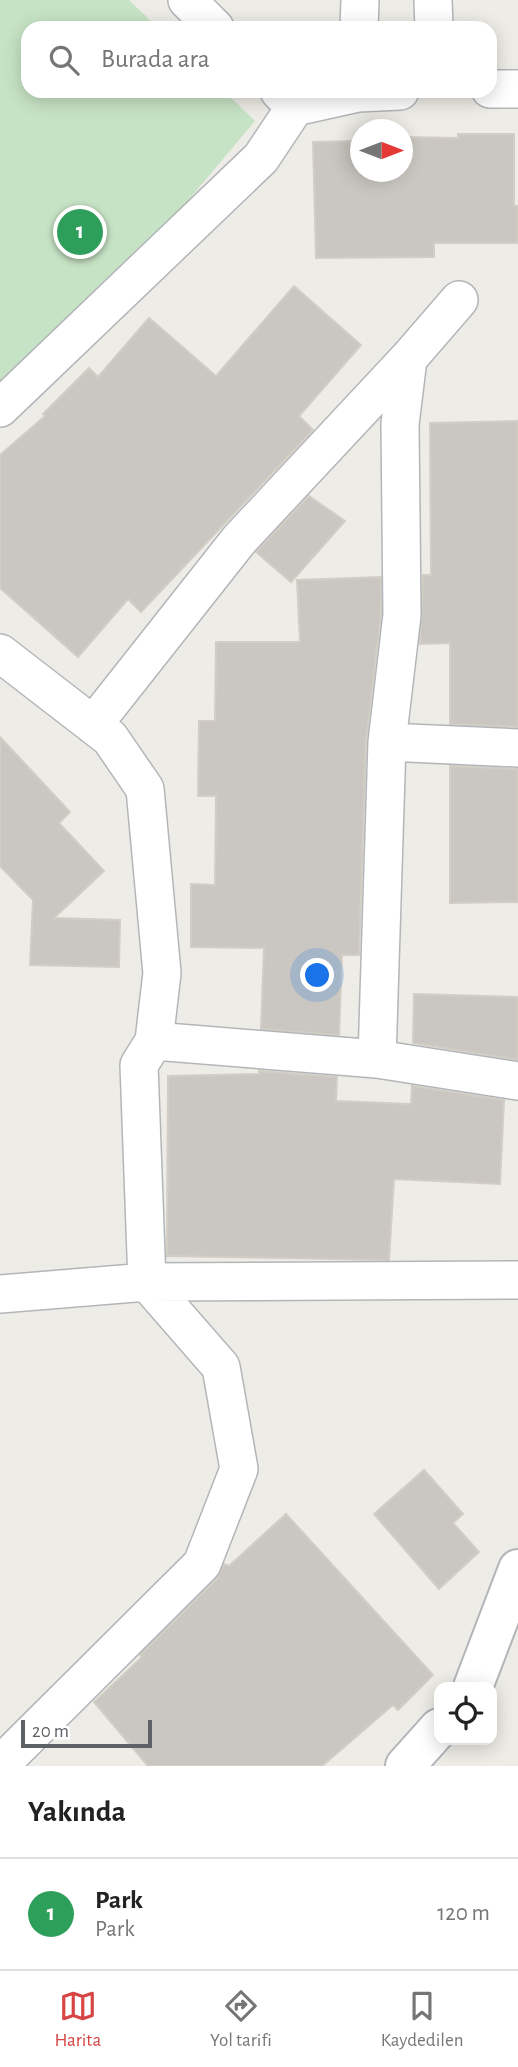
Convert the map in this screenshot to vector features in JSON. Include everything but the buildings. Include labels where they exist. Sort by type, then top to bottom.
[{"type":"street","points":[[187,0],[208,21]]},
{"type":"street","points":[[359,21],[360,0]]},
{"type":"street","points":[[433,0],[434,21]]},
{"type":"street","points":[[497,89],[518,89]]},
{"type":"street","points":[[0,408],[261,158],[287,99]]},
{"type":"street","points":[[93,725],[239,540],[408,359],[459,300]]},
{"type":"street","points":[[377,1059],[387,742],[402,615],[400,424],[408,359]]},
{"type":"street","points":[[0,653],[110,738],[145,789],[162,973],[155,1041],[139,1065],[147,1282],[221,1367],[239,1469],[202,1564],[0,1765]]},
{"type":"street","points":[[387,742],[518,748]]},
{"type":"street","points":[[155,1041],[377,1059],[518,1081]]},
{"type":"street","points":[[0,1294],[147,1282],[518,1280]]},
{"type":"street","points":[[475,1682],[518,1569]]},
{"type":"street","points":[[405,1766],[434,1734]]},
{"type":"green space","points":[[0,0],[129,0],[151,21],[21,21],[21,98],[231,98],[255,121],[67,344],[0,401]]},
{"type":"place","name":"Park","points":[[80,232]]}]
